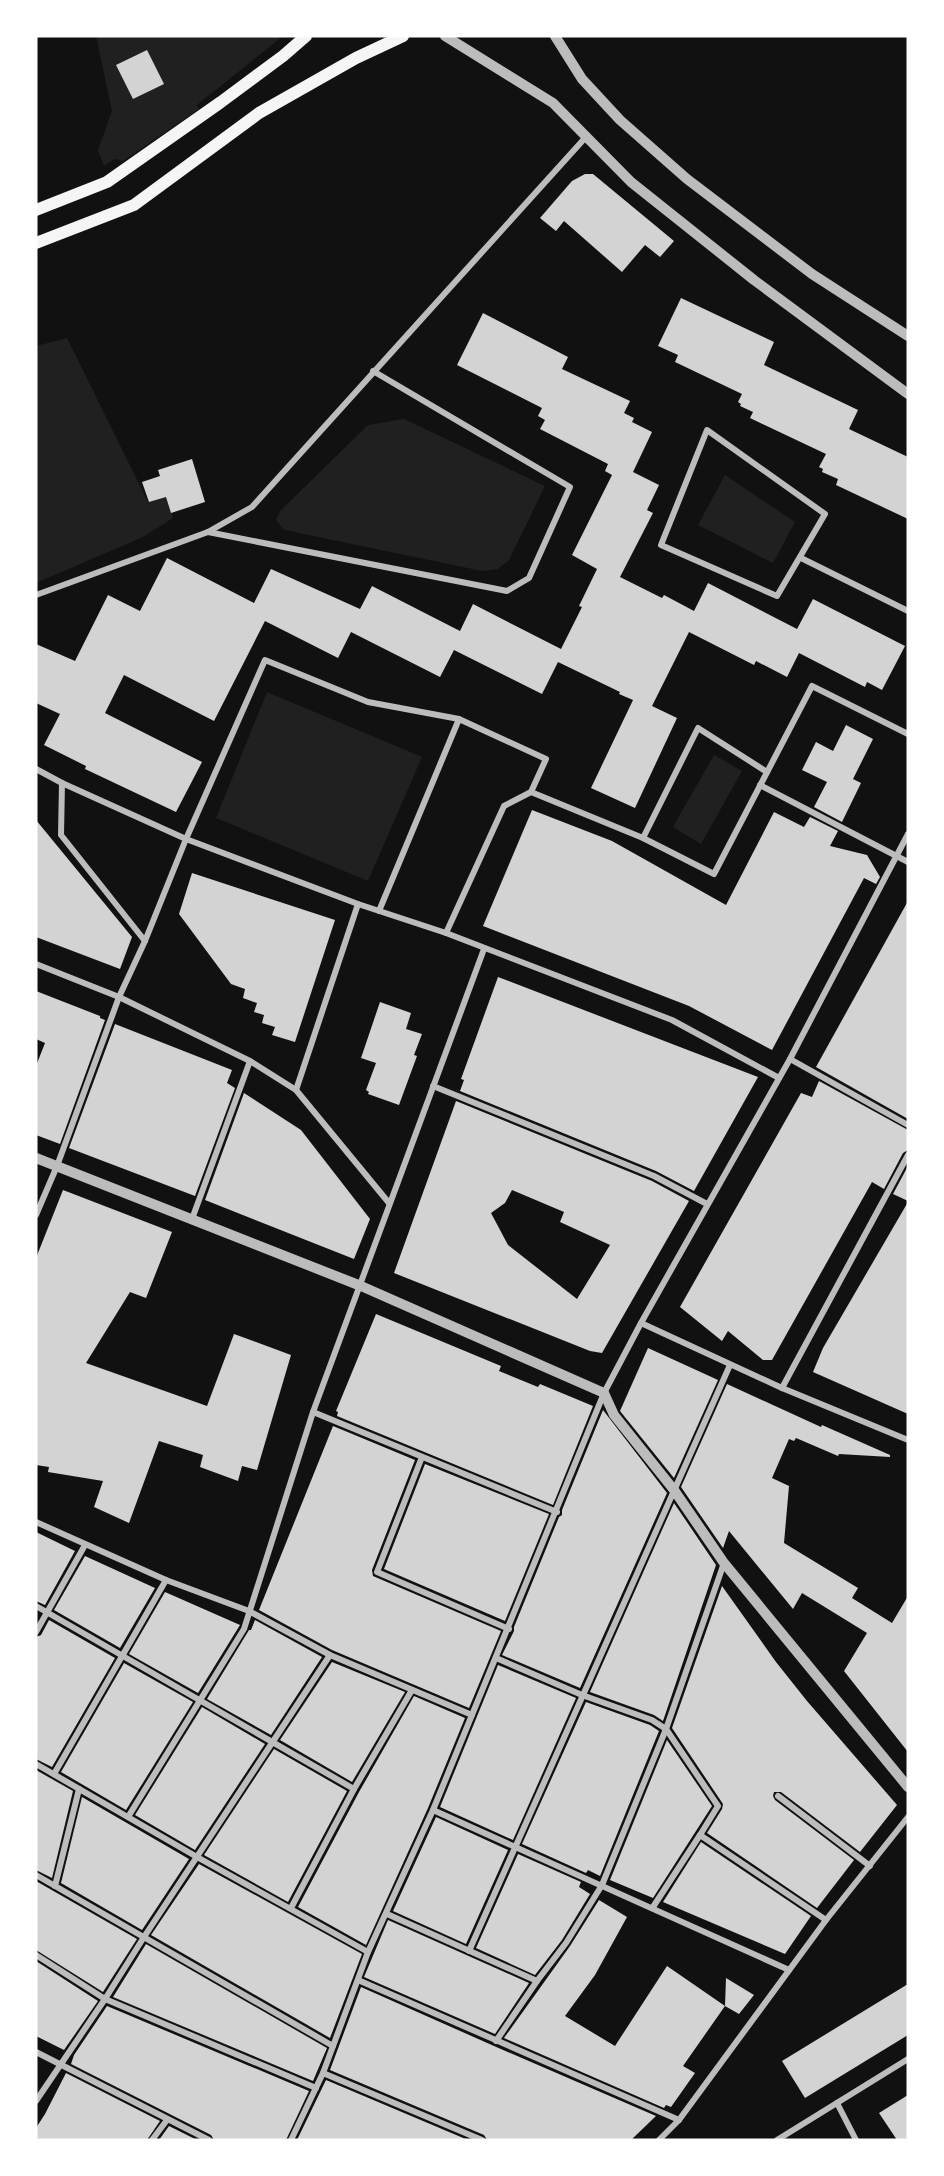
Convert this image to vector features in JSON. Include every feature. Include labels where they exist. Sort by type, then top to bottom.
[{"type":"main road","points":[[36,210],[107,182],[230,95],[306,36]]},
{"type":"main road","points":[[36,243],[134,205],[259,113],[356,58],[404,36]]},
{"type":"street","points":[[445,36],[553,103],[585,138],[631,182],[754,280],[908,394]]},
{"type":"street","points":[[555,36],[582,79],[620,120],[687,179],[812,274],[908,336]]},
{"type":"street","points":[[36,596],[208,532],[252,507],[373,370],[585,138]]},
{"type":"street","points":[[208,532],[507,591],[529,578],[570,487],[373,370]]},
{"type":"street","points":[[707,430],[825,514],[801,558],[777,596],[660,545],[707,430]]},
{"type":"street","points":[[801,558],[908,611]]},
{"type":"street","points":[[36,1215],[57,1166],[119,997],[146,941],[186,839],[265,660],[369,702],[459,719],[546,759],[531,792],[504,806],[446,933]]},
{"type":"street","points":[[531,792],[643,838],[714,874],[812,686],[908,734]]},
{"type":"street","points":[[379,911],[459,719]]},
{"type":"street","points":[[643,838],[698,728],[766,772]]},
{"type":"street","points":[[36,769],[186,839],[358,904],[446,933],[672,1020],[779,1078]]},
{"type":"street","points":[[62,783],[61,835],[146,941]]},
{"type":"street","points":[[760,786],[908,862]]},
{"type":"street","points":[[291,2140],[323,2073],[368,1952],[433,1810],[604,1393],[707,1204],[790,1059],[908,834]]},
{"type":"street","points":[[296,1090],[358,904]]},
{"type":"street","points":[[128,1817],[244,1629],[313,1412],[484,949]]},
{"type":"street","points":[[36,964],[119,997],[250,1061],[296,1090],[389,1203]]},
{"type":"street","points":[[790,1059],[908,1125]]},
{"type":"street","points":[[192,1219],[250,1061]]},
{"type":"street","points":[[433,1086],[654,1176],[707,1204]]},
{"type":"street","points":[[782,1388],[908,1155]]},
{"type":"street","points":[[36,1158],[361,1286],[604,1393],[614,1415],[674,1490],[724,1563],[908,1787]]},
{"type":"street","points":[[641,1323],[782,1388],[908,1440]]},
{"type":"street","points":[[469,1951],[517,1848],[582,1695],[730,1365]]},
{"type":"street","points":[[313,1412],[557,1512]]},
{"type":"street","points":[[422,1457],[377,1572],[509,1629]]},
{"type":"street","points":[[36,1522],[166,1580],[249,1611],[330,1655],[472,1715]]},
{"type":"street","points":[[36,1632],[85,1545]]},
{"type":"street","points":[[496,2041],[566,1943],[602,1885],[666,1730],[724,1563]]},
{"type":"street","points":[[54,1774],[166,1580]]},
{"type":"street","points":[[36,1606],[354,1788]]},
{"type":"street","points":[[36,2101],[330,1655]]},
{"type":"street","points":[[496,1658],[582,1695],[652,1720],[666,1730],[718,1806],[653,1907]]},
{"type":"street","points":[[291,1908],[354,1788],[412,1690]]},
{"type":"street","points":[[36,1764],[368,1952]]},
{"type":"street","points":[[55,1886],[79,1789]]},
{"type":"street","points":[[778,1796],[870,1866]]},
{"type":"street","points":[[433,1810],[789,1970]]},
{"type":"street","points":[[659,2140],[680,2120],[826,1920],[908,1817]]},
{"type":"street","points":[[700,1835],[826,1920]]},
{"type":"street","points":[[36,1875],[333,2046]]},
{"type":"street","points":[[387,1914],[537,1981]]},
{"type":"street","points":[[36,1955],[105,1999],[315,2088]]},
{"type":"street","points":[[358,1980],[680,2120]]},
{"type":"street","points":[[36,2052],[209,2140]]},
{"type":"street","points":[[777,2140],[908,2059]]},
{"type":"street","points":[[323,2073],[482,2140]]},
{"type":"street","points":[[837,2103],[856,2140]]},
{"type":"street","points":[[152,2140],[167,2120]]},
{"type":"shaded area","points":[[96,36],[283,36],[197,105],[199,109],[123,161],[114,159],[104,166],[98,150],[112,111]]},
{"type":"shaded area","points":[[67,338],[148,502],[166,497],[173,518],[143,537],[36,583],[36,346]]},
{"type":"shaded area","points":[[404,419],[545,486],[509,560],[498,569],[482,571],[299,533],[283,529],[276,520],[280,511],[368,425]]},
{"type":"shaded area","points":[[725,475],[795,522],[773,563],[698,525]]},
{"type":"shaded area","points":[[267,692],[422,757],[368,881],[216,818]]},
{"type":"shaded area","points":[[714,755],[742,771],[701,844],[673,827]]},
{"type":"building","points":[[147,50],[164,84],[133,99],[116,65]]},
{"type":"building","points":[[585,174],[593,174],[674,241],[660,257],[645,245],[622,272],[564,221],[556,231],[540,218],[572,181]]},
{"type":"building","points":[[681,298],[774,342],[764,365],[858,410],[849,429],[908,457],[908,519],[836,485],[838,479],[822,472],[823,469],[819,467],[826,454],[750,418],[753,412],[740,406],[738,402],[742,394],[675,362],[678,355],[658,346]]},
{"type":"building","points":[[483,313],[568,357],[562,369],[630,401],[624,413],[634,418],[632,422],[652,432],[633,472],[659,485],[647,510],[653,513],[620,577],[662,598],[664,595],[694,611],[708,583],[797,629],[813,599],[905,646],[882,690],[867,682],[865,687],[799,653],[787,677],[756,661],[754,665],[689,632],[652,706],[677,718],[635,808],[591,788],[633,700],[619,694],[620,692],[558,662],[542,694],[454,650],[440,677],[351,632],[338,658],[265,621],[214,721],[124,675],[105,713],[202,762],[176,812],[85,769],[86,766],[44,745],[60,714],[36,703],[36,644],[75,661],[108,595],[140,611],[167,558],[254,603],[271,569],[360,609],[372,586],[460,631],[473,604],[561,649],[582,607],[579,606],[597,569],[572,555],[612,475],[605,471],[608,464],[540,429],[545,420],[538,416],[542,408],[457,365]]},
{"type":"building","points":[[192,459],[205,502],[171,513],[166,497],[149,502],[142,482],[160,476],[158,470]]},
{"type":"building","points":[[846,725],[873,739],[853,779],[861,783],[842,822],[814,807],[827,782],[802,770],[816,742],[833,751]]},
{"type":"building","points":[[532,810],[612,841],[726,905],[774,812],[804,827],[810,817],[838,831],[830,846],[867,855],[880,877],[876,884],[864,878],[772,1050],[689,1006],[483,926]]},
{"type":"building","points":[[36,820],[132,937],[120,969],[36,937]]},
{"type":"building","points":[[192,873],[335,920],[295,1042],[272,1035],[275,1027],[262,1023],[264,1015],[254,1012],[257,1003],[243,998],[245,989],[231,984],[179,914]]},
{"type":"building","points":[[908,901],[908,1119],[816,1067]]},
{"type":"building","points":[[498,977],[758,1077],[694,1191],[656,1171],[460,1091],[464,1080],[461,1079]]},
{"type":"building","points":[[36,991],[105,1020],[60,1144],[36,1135],[36,1066],[45,1043],[36,1039]]},
{"type":"building","points":[[380,1002],[411,1013],[406,1029],[422,1034],[414,1055],[417,1056],[399,1105],[368,1094],[366,1090],[376,1063],[361,1058]]},
{"type":"building","points":[[115,1024],[232,1070],[227,1083],[235,1088],[195,1196],[69,1148]]},
{"type":"building","points":[[819,1081],[908,1130],[908,1150],[903,1153],[884,1189],[872,1182],[772,1360],[763,1360],[728,1331],[722,1341],[680,1307],[801,1093],[812,1097]]},
{"type":"building","points":[[244,1093],[301,1130],[370,1219],[354,1259],[205,1200]]},
{"type":"building","points":[[456,1101],[652,1181],[689,1201],[602,1353],[590,1351],[394,1273]],"holes":[[[512,1190],[564,1212],[560,1222],[610,1245],[577,1299],[508,1245],[491,1213],[505,1203]]]},
{"type":"building","points":[[908,1166],[908,1201],[893,1194]]},
{"type":"building","points":[[63,1190],[172,1232],[146,1298],[130,1292],[86,1363],[207,1406],[234,1334],[291,1355],[257,1470],[242,1466],[238,1481],[200,1467],[203,1455],[159,1441],[129,1523],[94,1507],[103,1481],[48,1472],[49,1467],[36,1465],[36,1258]]},
{"type":"building","points":[[908,1202],[908,1414],[813,1372],[823,1348]]},
{"type":"building","points":[[376,1314],[501,1366],[499,1371],[538,1387],[540,1384],[593,1406],[553,1505],[337,1416],[336,1411]]},
{"type":"building","points":[[648,1348],[718,1380],[674,1478],[620,1411]]},
{"type":"building","points":[[727,1384],[821,1427],[822,1425],[890,1455],[890,1457],[839,1454],[838,1456],[796,1438],[794,1441],[789,1439],[772,1478],[789,1486],[784,1543],[858,1588],[852,1598],[892,1623],[908,1596],[908,1752],[844,1671],[867,1633],[802,1593],[793,1609],[729,1531],[723,1548],[681,1487]]},
{"type":"building","points":[[603,1410],[667,1493],[580,1688],[502,1655],[514,1631],[559,1517],[562,1515],[562,1510]]},
{"type":"building","points":[[333,1426],[415,1460],[372,1570],[373,1576],[501,1631],[469,1708],[332,1650],[259,1610]]},
{"type":"building","points":[[425,1464],[549,1514],[505,1621],[384,1569]]},
{"type":"building","points":[[674,1503],[716,1565],[663,1721],[654,1715],[590,1692]]},
{"type":"building","points":[[36,1532],[75,1551],[45,1605],[36,1601]]},
{"type":"building","points":[[85,1556],[155,1588],[120,1648],[54,1610]]},
{"type":"building","points":[[722,1586],[807,1701],[897,1805],[860,1852],[781,1792],[774,1792],[775,1800],[854,1860],[817,1908],[707,1833],[723,1804],[672,1728]]},
{"type":"building","points":[[165,1592],[240,1625],[198,1693],[129,1654]]},
{"type":"building","points":[[49,1620],[115,1658],[52,1767],[36,1759],[36,1637],[41,1635]]},
{"type":"building","points":[[255,1620],[322,1657],[271,1735],[207,1699]]},
{"type":"building","points":[[332,1662],[405,1692],[352,1782],[280,1740]]},
{"type":"building","points":[[124,1663],[193,1702],[126,1810],[61,1772]]},
{"type":"building","points":[[498,1665],[576,1698],[513,1840],[440,1807]]},
{"type":"building","points":[[414,1696],[465,1718],[428,1808],[366,1945],[298,1907],[359,1792]]},
{"type":"building","points":[[586,1702],[650,1725],[659,1731],[600,1876],[588,1870],[586,1873],[522,1844]]},
{"type":"building","points":[[202,1707],[265,1744],[195,1850],[135,1815]]},
{"type":"building","points":[[667,1740],[712,1806],[653,1898],[610,1880]]},
{"type":"building","points":[[274,1749],[347,1791],[288,1902],[204,1855]]},
{"type":"building","points":[[36,1770],[73,1791],[52,1878],[36,1870]]},
{"type":"building","points":[[82,1797],[189,1859],[142,1930],[61,1883]]},
{"type":"building","points":[[436,1817],[508,1850],[466,1944],[393,1911]]},
{"type":"building","points":[[701,1842],[811,1916],[785,1954],[663,1902]]},
{"type":"building","points":[[518,1854],[581,1882],[579,1887],[590,1894],[562,1940],[535,1975],[476,1948]]},
{"type":"building","points":[[199,1864],[362,1954],[330,2038],[151,1935]]},
{"type":"building","points":[[36,1881],[137,1939],[103,1992],[36,1950]]},
{"type":"building","points":[[599,1900],[627,1917],[595,1975],[565,2016],[615,2046],[667,1966],[725,2006],[683,2066],[695,2073],[671,2107],[666,2105],[664,2108],[504,2038],[570,1946]]},
{"type":"building","points":[[388,1920],[529,1983],[495,2034],[364,1977]]},
{"type":"building","points":[[146,1944],[327,2048],[313,2081],[113,1997]]},
{"type":"building","points":[[36,1961],[98,2001],[64,2050],[36,2036]]},
{"type":"building","points":[[726,1978],[754,1995],[739,2014],[725,2006]]},
{"type":"building","points":[[908,1984],[908,2035],[805,2098],[782,2061]]},
{"type":"building","points":[[361,1987],[656,2116],[631,2140],[487,2140],[484,2135],[330,2070]]},
{"type":"building","points":[[107,2006],[309,2091],[286,2140],[214,2140],[211,2135],[71,2064],[74,2055]]},
{"type":"building","points":[[66,2073],[160,2121],[147,2140],[36,2140],[36,2128]]},
{"type":"building","points":[[326,2080],[468,2140],[297,2140]]},
{"type":"building","points":[[908,2095],[908,2140],[897,2140],[879,2113]]},
{"type":"building","points":[[169,2126],[197,2140],[159,2140]]}]
